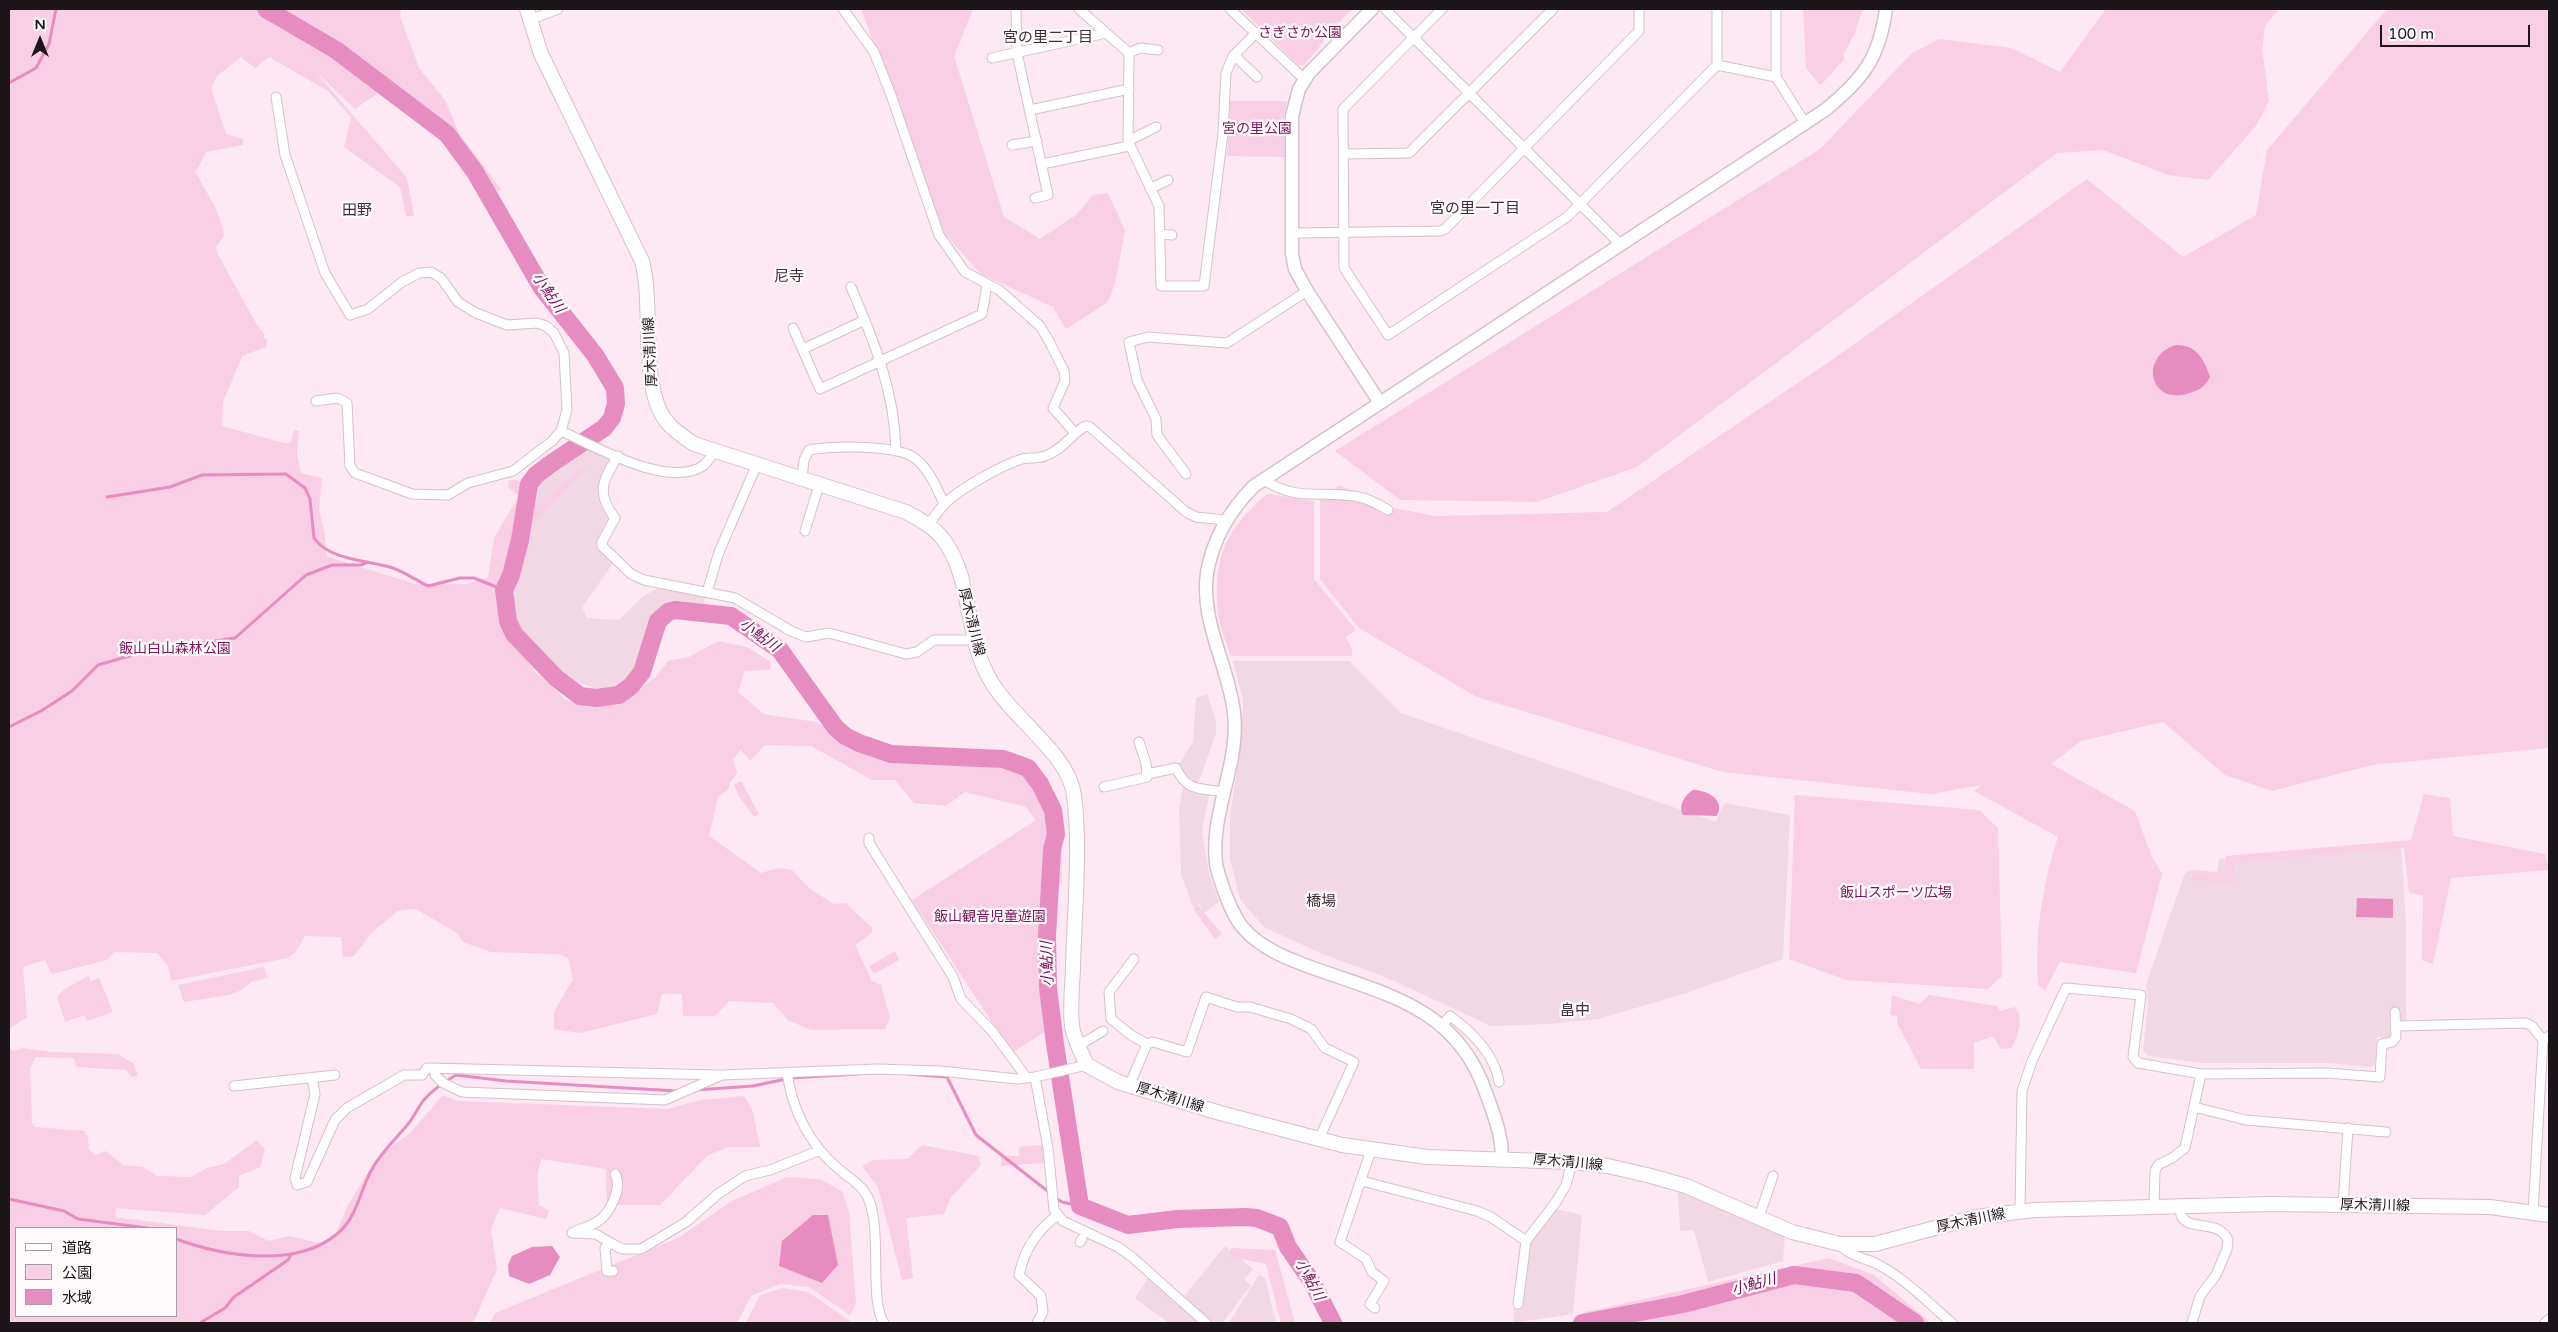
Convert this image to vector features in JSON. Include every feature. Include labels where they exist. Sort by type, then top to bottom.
[{"type":"main road","name":"厚木清川線","points":[[529,15],[540,54],[642,261],[648,297],[652,388],[657,407],[666,422],[694,444],[894,508],[928,526],[942,537],[951,552],[960,574],[978,657],[996,692],[1058,759],[1073,786],[1076,826],[1072,1026],[1081,1066],[1129,1086],[1319,1139],[1371,1150],[1428,1157],[1502,1158],[1572,1162],[1608,1166],[1660,1178],[1686,1186],[1792,1232],[1840,1244],[1875,1244],[1976,1217],[2020,1210],[2154,1205],[2343,1205],[2490,1208],[2549,1215]]},
{"type":"street","points":[[529,15],[558,9]]},
{"type":"street","points":[[843,9],[877,61],[891,95],[939,235],[965,272],[999,290],[1040,326],[1064,371],[1065,381],[1053,408],[1075,433]]},
{"type":"street","points":[[1016,9],[1017,53],[1048,195],[1035,198]]},
{"type":"street","points":[[1230,9],[1304,79]]},
{"type":"street","points":[[1372,9],[1304,79],[1292,116],[1293,232],[1295,269],[1306,291],[1380,403]]},
{"type":"street","points":[[1385,9],[1620,244]]},
{"type":"street","points":[[1442,9],[1343,109],[1344,268],[1388,335],[1567,217],[1717,65],[1717,9]]},
{"type":"street","points":[[1344,154],[1409,153],[1553,9]]},
{"type":"street","points":[[1293,232],[1440,231],[1444,229],[1639,31],[1639,9]]},
{"type":"street","points":[[1776,9],[1776,77],[1806,123]]},
{"type":"street","points":[[1502,1158],[1502,1144],[1498,1128],[1483,1084],[1458,1043],[1442,1026],[1423,1011],[1401,999],[1290,960],[1261,944],[1242,928],[1228,902],[1216,865],[1216,842],[1229,772],[1234,714],[1210,624],[1206,592],[1207,574],[1213,549],[1225,520],[1243,497],[1264,480],[1806,123],[1837,100],[1863,75],[1880,41],[1886,9]]},
{"type":"street","points":[[1084,10],[1129,53],[1129,143],[1159,206],[1161,286],[1204,286],[1223,133],[1225,79],[1234,55],[1256,33]]},
{"type":"street","points":[[992,58],[1106,33]]},
{"type":"street","points":[[1129,53],[1140,48],[1158,50]]},
{"type":"street","points":[[1234,55],[1257,78]]},
{"type":"street","points":[[1717,65],[1776,77]]},
{"type":"street","points":[[1030,110],[1129,89]]},
{"type":"street","points":[[276,97],[285,155],[325,273],[350,315],[368,309],[402,282],[419,273],[432,272],[442,278],[458,302],[476,313],[507,325],[537,323],[546,326],[554,333],[564,353],[567,410],[564,432],[513,471],[468,483],[448,496],[412,494],[354,473],[350,466],[347,403],[338,398],[316,401]]},
{"type":"street","points":[[1042,164],[1129,143],[1156,127]]},
{"type":"street","points":[[1012,146],[1036,141]]},
{"type":"street","points":[[1150,189],[1168,180]]},
{"type":"street","points":[[1160,234],[1172,235]]},
{"type":"street","points":[[793,328],[820,389],[982,314],[987,285]]},
{"type":"street","points":[[851,287],[881,361],[889,389],[896,451]]},
{"type":"street","points":[[1186,474],[1173,452],[1157,435],[1156,419],[1136,380],[1128,338],[1148,337],[1227,343],[1306,291]]},
{"type":"street","points":[[803,348],[865,320]]},
{"type":"street","points":[[928,526],[944,504],[956,494],[1014,462],[1025,458],[1045,456],[1057,450],[1085,426],[1090,427],[1186,512],[1196,517],[1225,520]]},
{"type":"street","points":[[564,432],[616,456],[664,473],[678,474],[703,466],[715,451]]},
{"type":"street","points":[[802,478],[804,460],[810,450],[845,447],[896,451],[915,458],[930,475],[944,504]]},
{"type":"street","points":[[616,456],[602,488],[605,505],[615,518],[602,542],[602,546],[630,574],[644,580],[735,598],[791,631],[806,637],[829,634],[906,654],[917,652],[934,640],[974,640]]},
{"type":"street","points":[[707,592],[719,552],[757,464]]},
{"type":"street","points":[[1264,480],[1276,488],[1295,494],[1360,497],[1388,510]]},
{"type":"street","points":[[805,531],[819,485]]},
{"type":"street","points":[[1139,742],[1146,762],[1147,774]]},
{"type":"street","points":[[1104,787],[1147,777],[1147,774],[1176,768],[1182,781],[1187,785],[1224,792]]},
{"type":"street","points":[[869,838],[869,843],[953,977],[961,999],[1034,1077],[1048,1148],[1054,1210],[1063,1221],[1076,1229],[1125,1252],[1206,1323]]},
{"type":"street","points":[[1134,959],[1109,992],[1111,1019],[1131,1035],[1147,1044],[1153,1042],[1187,1052],[1206,997],[1237,1007],[1250,1007],[1291,1019],[1311,1029],[1325,1048],[1354,1062],[1319,1139]]},
{"type":"street","points":[[2020,1210],[2022,1091],[2032,1061],[2066,988],[2140,996],[2133,1057],[2138,1064],[2200,1074],[2327,1073],[2380,1077],[2382,1044],[2392,1042],[2396,1037],[2395,1012]]},
{"type":"street","points":[[1442,1026],[1450,1016],[1464,1026],[1497,1067],[1498,1082]]},
{"type":"street","points":[[2396,1026],[2526,1023],[2546,1038],[2533,1212]]},
{"type":"street","points":[[1078,1046],[1103,1031]]},
{"type":"street","points":[[1129,1086],[1147,1044]]},
{"type":"street","points":[[312,1078],[315,1094],[294,1178],[297,1184],[307,1182],[335,1120],[347,1108],[404,1075],[422,1075],[427,1068],[556,1073],[722,1075],[878,1070],[940,1071],[1017,1079],[1081,1066]]},
{"type":"street","points":[[436,1068],[435,1075],[443,1083],[462,1092],[665,1100],[722,1075]]},
{"type":"street","points":[[787,1072],[790,1097],[818,1150],[856,1182],[870,1201],[876,1235],[878,1307],[884,1323]]},
{"type":"street","points":[[2154,1205],[2155,1172],[2158,1165],[2172,1158],[2185,1148],[2200,1074]]},
{"type":"street","points":[[234,1086],[335,1075]]},
{"type":"street","points":[[2194,1107],[2246,1120],[2386,1132]]},
{"type":"street","points":[[2343,1205],[2348,1128]]},
{"type":"street","points":[[615,1174],[618,1189],[606,1214],[598,1221],[572,1233],[596,1234],[622,1249],[641,1249],[686,1222],[718,1194],[745,1176],[770,1170],[818,1150]]},
{"type":"street","points":[[1371,1150],[1340,1242],[1366,1258],[1372,1272],[1384,1281],[1371,1305]]},
{"type":"street","points":[[1518,1304],[1526,1241],[1556,1202],[1566,1185],[1572,1162]]},
{"type":"street","points":[[1759,1217],[1773,1176]]},
{"type":"street","points":[[1362,1181],[1477,1211],[1491,1217],[1526,1241]]},
{"type":"street","points":[[2180,1205],[2182,1217],[2186,1221],[2218,1228],[2226,1235],[2227,1249],[2216,1275],[2200,1296],[2192,1323]]},
{"type":"street","points":[[1037,1323],[1043,1312],[1041,1296],[1019,1275],[1027,1250],[1046,1223],[1058,1215]]},
{"type":"street","points":[[612,1244],[605,1248],[607,1271],[613,1271]]},
{"type":"street","points":[[1840,1244],[1845,1252],[1891,1272],[1952,1323]]},
{"type":"street","points":[[2545,1323],[2549,1318]]},
{"type":"shaded area","points":[[588,446],[610,456],[612,460],[599,488],[603,507],[612,518],[612,522],[596,545],[614,562],[582,607],[587,618],[619,620],[642,597],[662,586],[706,595],[703,607],[668,603],[657,610],[640,661],[629,681],[616,690],[596,689],[562,676],[534,646],[521,629],[514,614],[514,575],[533,508],[534,484],[539,476],[554,464],[579,448]]},
{"type":"shaded area","points":[[1233,661],[1349,661],[1401,713],[1716,822],[1724,803],[1790,815],[1783,959],[1680,995],[1598,1019],[1548,1024],[1491,1026],[1385,977],[1320,953],[1264,927],[1240,899],[1230,859],[1230,817],[1242,733],[1243,700]]},
{"type":"shaded area","points":[[1207,694],[1216,721],[1216,734],[1198,783],[1185,781],[1178,766],[1193,742],[1196,698]]},
{"type":"shaded area","points":[[1183,787],[1210,791],[1202,830],[1209,874],[1219,902],[1204,913],[1199,904],[1193,907],[1181,874],[1179,809]]},
{"type":"shaded area","points":[[2401,845],[2406,922],[2406,1022],[2391,1022],[2391,1038],[2377,1037],[2375,1064],[2370,1067],[2329,1063],[2202,1063],[2148,1056],[2143,1050],[2148,1004],[2146,984],[2185,873],[2192,870],[2217,872],[2219,859]]},
{"type":"shaded area","points":[[1678,1191],[1785,1234],[1783,1261],[1708,1282],[1694,1230],[1680,1231]]},
{"type":"shaded area","points":[[1555,1209],[1582,1215],[1573,1314],[1513,1323],[1514,1304],[1530,1237]]},
{"type":"shaded area","points":[[1225,1246],[1253,1269],[1244,1280],[1251,1285],[1222,1323],[1212,1323],[1185,1298],[1185,1295]]},
{"type":"shaded area","points":[[1259,1275],[1265,1278],[1276,1323],[1229,1323]]},
{"type":"shaded area","points":[[1149,1277],[1200,1323],[1169,1323],[1135,1298]]},
{"type":"green space","points":[[9,9],[401,9],[400,16],[419,68],[445,100],[460,135],[501,189],[485,202],[465,173],[464,158],[384,80],[381,91],[355,109],[315,71],[407,178],[414,216],[406,216],[400,187],[344,147],[351,117],[328,91],[269,57],[255,68],[241,57],[217,76],[211,88],[226,134],[243,139],[243,145],[206,152],[196,172],[217,212],[223,228],[224,236],[216,247],[217,253],[256,323],[265,335],[263,338],[267,340],[266,347],[242,356],[223,402],[222,426],[284,443],[291,443],[294,430],[299,431],[297,455],[301,473],[322,478],[319,508],[325,535],[326,556],[415,584],[466,584],[488,577],[494,538],[519,496],[508,487],[509,481],[514,479],[523,483],[527,501],[538,506],[582,467],[585,469],[518,540],[510,586],[510,620],[534,671],[566,700],[589,707],[618,705],[656,677],[668,661],[689,657],[718,641],[747,647],[771,662],[770,670],[745,671],[738,692],[764,714],[816,722],[862,751],[960,757],[1046,781],[1061,808],[1062,882],[1045,898],[1049,1029],[1012,1053],[912,900],[1036,820],[1026,807],[965,792],[946,806],[914,803],[895,780],[872,780],[811,746],[765,745],[750,761],[741,750],[733,759],[737,773],[729,784],[729,789],[718,797],[709,836],[761,873],[778,868],[792,870],[809,888],[834,904],[846,903],[872,928],[872,933],[855,945],[872,981],[881,985],[890,1018],[885,1029],[811,1030],[788,1020],[773,1003],[729,1001],[715,1016],[683,1016],[682,994],[662,994],[657,1014],[580,1033],[554,1029],[554,1012],[573,979],[568,958],[558,954],[491,952],[463,942],[457,933],[416,909],[398,911],[373,931],[354,956],[343,957],[341,937],[305,936],[295,953],[287,958],[171,981],[168,966],[157,953],[114,952],[107,960],[52,974],[45,960],[23,967],[27,1017],[9,1029]]},
{"type":"green space","points":[[861,9],[973,9],[954,56],[1004,217],[1040,239],[1076,215],[1093,195],[1108,193],[1125,231],[1115,283],[1108,302],[1066,329],[1053,307],[981,274],[943,232]]},
{"type":"green space","name":"さぎさか公園","points":[[1241,9],[1352,9],[1304,65],[1298,65]]},
{"type":"green space","points":[[1803,9],[1863,9],[1854,35],[1843,55],[1845,58],[1822,84],[1819,84],[1806,68]]},
{"type":"green space","points":[[2106,9],[2279,9],[2265,26],[2262,49],[2269,101],[2256,126],[2208,180],[2168,175],[2103,150],[2057,153],[1637,467],[1537,502],[1400,500],[1335,451],[1820,149],[1912,53],[1940,39],[2011,48],[2060,72]]},
{"type":"green space","points":[[2387,9],[2549,9],[2549,748],[2372,765],[2272,791],[2225,775],[2163,722],[2081,741],[2051,764],[2135,811],[2152,857],[2162,874],[2136,973],[2060,962],[2045,990],[2038,985],[2037,966],[2041,910],[2052,856],[2058,837],[1974,791],[1982,785],[1931,794],[1723,772],[1477,697],[1359,628],[1320,579],[1320,494],[1332,497],[1338,485],[1359,493],[1372,504],[1436,516],[1607,512],[1823,366],[2087,179],[2183,257],[2256,215],[2267,150]]},
{"type":"green space","name":"宮の里公園","points":[[1230,101],[1287,101],[1284,118],[1285,157],[1227,156]]},
{"type":"green space","points":[[1267,494],[1314,501],[1314,579],[1356,630],[1346,637],[1352,649],[1352,656],[1231,656],[1221,628],[1218,612],[1217,593],[1220,560],[1232,532]]},
{"type":"green space","points":[[741,781],[759,814],[754,817],[740,798],[734,785]]},
{"type":"green space","points":[[2424,794],[2450,798],[2453,836],[2545,854],[2549,870],[2451,878],[2433,964],[2422,960],[2423,895],[2409,893],[2404,848],[2235,862],[2232,883],[2192,880],[2192,874],[2225,873],[2226,856],[2411,840]]},
{"type":"green space","name":"飯山スポーツ広場","points":[[1795,795],[1979,810],[1998,828],[2002,976],[1988,989],[1846,980],[1789,959]]},
{"type":"green space","points":[[1198,905],[1222,934],[1215,939],[1193,908]]},
{"type":"green space","points":[[895,951],[899,960],[874,974],[869,966]]},
{"type":"green space","points":[[264,967],[268,978],[251,982],[242,990],[229,995],[184,1002],[178,985]]},
{"type":"green space","points":[[88,976],[91,981],[99,978],[113,1012],[87,1021],[85,1015],[65,1022],[57,997],[65,989]]},
{"type":"green space","points":[[1892,995],[1919,1004],[1929,995],[1997,1006],[2000,1011],[2015,1007],[2020,1022],[2018,1033],[2012,1048],[2001,1049],[1993,1036],[1974,1043],[1974,1069],[1921,1069],[1897,1023],[1897,1016],[1890,1015]]},
{"type":"green space","points":[[23,1048],[53,1052],[118,1054],[134,1064],[138,1076],[132,1077],[126,1070],[76,1067],[74,1058],[36,1057],[30,1068],[32,1123],[35,1127],[84,1131],[88,1137],[89,1150],[96,1155],[106,1151],[123,1165],[143,1167],[157,1176],[191,1177],[207,1168],[224,1164],[257,1140],[265,1150],[260,1167],[239,1176],[239,1187],[205,1215],[116,1208],[115,1217],[222,1231],[249,1231],[269,1241],[289,1236],[319,1243],[334,1238],[348,1205],[377,1158],[410,1133],[443,1095],[458,1101],[667,1109],[701,1100],[744,1096],[752,1109],[760,1147],[729,1147],[708,1155],[660,1205],[607,1205],[606,1169],[542,1159],[538,1176],[539,1205],[549,1211],[546,1219],[500,1208],[491,1229],[497,1269],[475,1319],[471,1323],[9,1323],[9,1049],[15,1051]]},
{"type":"green space","points":[[922,1145],[979,1156],[981,1165],[951,1197],[944,1214],[906,1218],[913,1278],[902,1280],[878,1187],[862,1166],[874,1160],[908,1159]]},
{"type":"green space","points":[[1043,1145],[1045,1163],[1001,1166],[1001,1156],[1019,1156],[1019,1148],[1022,1146]]},
{"type":"green space","points":[[787,1177],[820,1179],[842,1191],[849,1212],[856,1304],[850,1315],[809,1287],[780,1284],[751,1296],[737,1323],[490,1323],[495,1313],[678,1238],[732,1201]]},
{"type":"green space","points":[[1231,1248],[1275,1250],[1295,1323],[1281,1323],[1266,1264],[1231,1257]]},
{"type":"green space","points":[[1829,1258],[1874,1275],[1931,1323],[1570,1323],[1585,1312]]},
{"type":"green space","points":[[783,1288],[808,1292],[853,1323],[746,1323],[760,1295]]},
{"type":"water","points":[[2175,345],[2182,345],[2194,350],[2205,364],[2210,377],[2199,389],[2190,393],[2177,395],[2166,393],[2158,387],[2154,379],[2153,370],[2156,360],[2163,351]]},
{"type":"water","points":[[1693,790],[1704,792],[1714,797],[1719,805],[1717,816],[1683,815],[1681,808],[1683,801]]},
{"type":"water","points":[[2357,898],[2393,899],[2393,918],[2356,917]]},
{"type":"water","points":[[813,1215],[828,1215],[838,1265],[822,1283],[779,1266],[782,1241]]},
{"type":"water","points":[[552,1246],[560,1257],[550,1275],[529,1284],[509,1276],[508,1265],[512,1256],[532,1247]]},
{"type":"waterway","points":[[9,83],[36,68],[49,44],[56,9]]},
{"type":"waterway","name":"小鮎川","points":[[266,9],[336,50],[447,134],[475,172],[542,288],[595,355],[615,388],[616,404],[612,418],[604,428],[549,465],[536,475],[529,484],[520,540],[511,575],[504,590],[508,621],[514,634],[556,678],[580,696],[596,698],[619,695],[631,686],[642,672],[658,621],[668,612],[675,610],[731,616],[780,650],[835,727],[845,736],[891,754],[1003,759],[1028,768],[1040,784],[1053,810],[1056,834],[1052,850],[1047,936],[1048,988],[1080,1206],[1128,1225],[1177,1219],[1245,1217],[1257,1218],[1280,1227],[1288,1247],[1312,1282],[1333,1323]]},
{"type":"waterway","points":[[107,497],[170,487],[202,475],[286,474],[305,488],[310,499],[314,538],[321,546],[330,551],[350,559],[393,568],[428,586],[460,578],[474,578],[504,590]]},
{"type":"waterway","points":[[9,727],[41,711],[72,691],[98,665],[143,652],[235,638],[306,575],[332,565],[361,565],[368,562]]},
{"type":"waterway","points":[[696,1090],[753,1086],[791,1078],[858,1074]]},
{"type":"waterway","points":[[907,1074],[947,1077],[976,1135],[1050,1193]]},
{"type":"waterway","points":[[178,1240],[215,1250],[258,1256],[301,1252],[320,1245],[344,1228],[354,1212],[375,1164],[409,1123],[423,1101],[438,1086],[456,1075],[506,1081],[677,1091]]},
{"type":"waterway","points":[[1054,1197],[1062,1202],[1080,1206]]},
{"type":"waterway","points":[[9,1199],[64,1211],[78,1219],[139,1227]]},
{"type":"waterway","points":[[200,1323],[225,1308],[234,1297],[288,1260],[291,1255]]},
{"type":"waterway","name":"小鮎川","points":[[1582,1323],[1683,1304],[1794,1275],[1856,1283],[1915,1323]]},
{"type":"district","name":"宮の里二丁目","points":[[1048,38]]},
{"type":"district","name":"宮の里一丁目","points":[[1475,209]]},
{"type":"district","name":"田野","points":[[357,211]]},
{"type":"district","name":"尼寺","points":[[789,277]]},
{"type":"district","name":"橋場","points":[[1321,902]]},
{"type":"district","name":"畠中","points":[[1575,1011]]},
{"type":"park label","name":"飯山白山森林公園","points":[[175,649]]},
{"type":"park label","name":"飯山観音児童遊園","points":[[990,917]]}]
